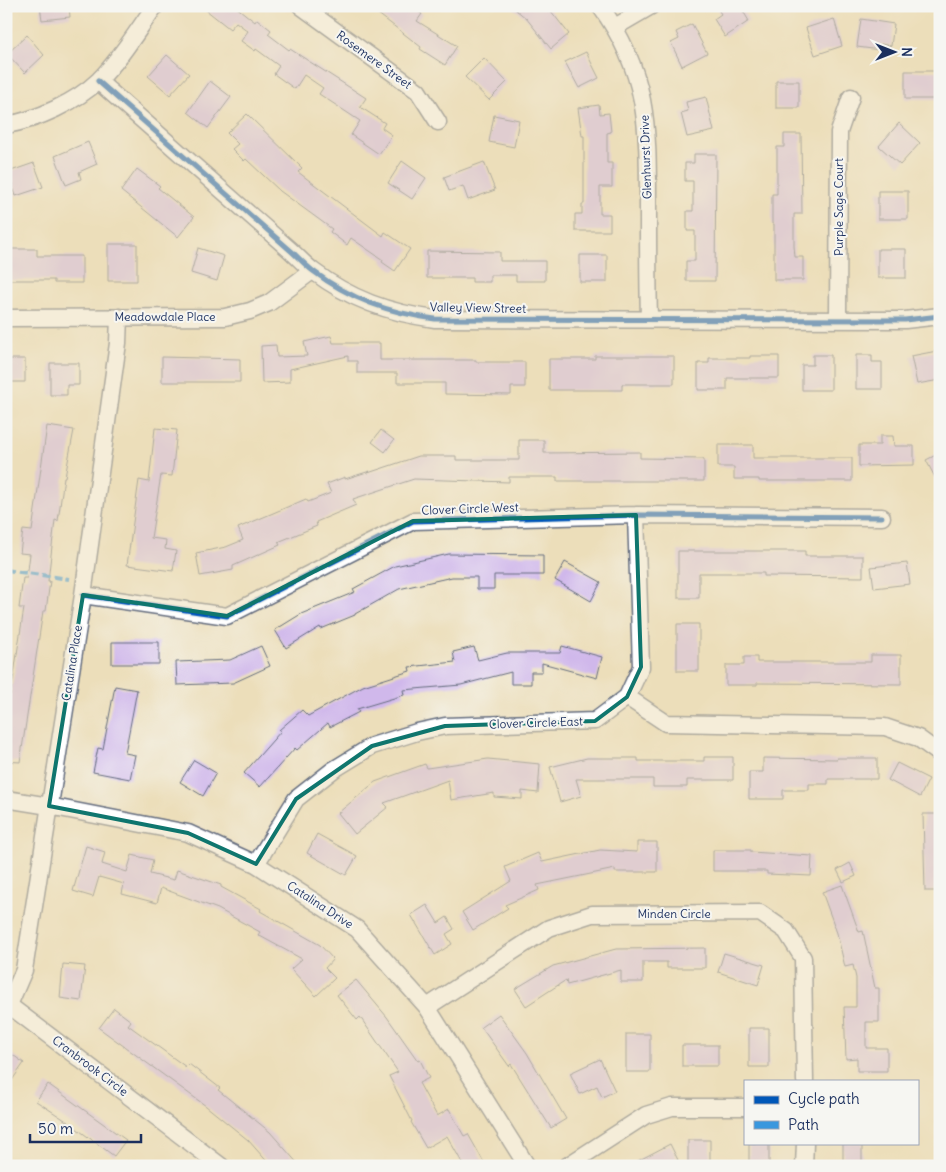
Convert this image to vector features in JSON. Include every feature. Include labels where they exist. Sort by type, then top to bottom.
[{"type":"street","points":[[6,125],[48,112],[68,102],[98,81],[122,53],[155,6]]},
{"type":"street","name":"Rosemere Street","points":[[301,6],[418,91],[438,122]]},
{"type":"street","name":"Glenhurst Drive","points":[[600,6],[615,27],[632,62],[646,117],[648,152],[648,318]]},
{"type":"street","points":[[615,27],[651,6]]},
{"type":"street","name":"Valley View Street","points":[[98,81],[312,271],[348,293],[378,306],[406,315],[435,319],[838,318],[905,320],[940,316]]},
{"type":"street","name":"Purple Sage Court","points":[[838,318],[839,132],[851,97]]},
{"type":"street","name":"Meadowdale Place","points":[[6,318],[224,317],[250,312],[269,302],[312,271]]},
{"type":"street","name":"Catalina Place","points":[[8,1004],[24,970],[83,595],[118,343],[119,318]]},
{"type":"street","points":[[636,515],[641,667],[627,697],[666,723],[885,727],[918,738],[940,754]]},
{"type":"street","name":"Clover Circle West","points":[[83,595],[227,616],[413,521],[636,515],[882,517]]},
{"type":"street","name":"Clover Circle East","points":[[256,864],[296,799],[333,770],[372,746],[417,732],[445,726],[595,721],[627,697]]},
{"type":"street","name":"Catalina Drive","points":[[6,800],[50,806],[188,833],[256,864],[357,929],[427,1007],[527,1166]]},
{"type":"street","name":"Minden Circle","points":[[427,1007],[549,928],[592,914],[760,913],[786,931],[803,958],[805,1080]]},
{"type":"street","name":"Cranbrook Circle","points":[[8,1004],[221,1166]]},
{"type":"street","points":[[567,1166],[646,1115],[672,1106],[744,1107]]},
{"type":"street","points":[[804,1166],[805,1144]]},
{"type":"highlighted area","points":[[636,515],[641,667],[627,697],[595,721],[445,726],[372,746],[296,799],[256,864],[188,833],[49,806],[83,595],[227,616],[413,521]]},
{"type":"building","points":[[40,6],[69,6],[70,17],[42,20]]},
{"type":"building","points":[[201,6],[235,6],[255,22],[257,19],[271,30],[268,34],[289,50],[366,98],[360,107],[385,123],[382,128],[392,135],[379,154],[351,135],[360,121],[319,94],[323,88],[304,75],[295,89],[274,74],[279,66],[256,49],[255,51],[241,41],[248,31],[236,22],[230,29]]},
{"type":"building","points":[[368,6],[411,6],[422,14],[417,21],[457,46],[445,65],[420,49],[421,47]]},
{"type":"building","points":[[511,6],[547,6],[569,34],[551,49],[526,18]]},
{"type":"building","points":[[716,6],[740,6],[749,21],[725,37],[714,19],[721,14]]},
{"type":"building","points":[[834,19],[842,46],[815,55],[806,28]]},
{"type":"building","points":[[861,19],[894,24],[891,46],[881,44],[880,50],[857,47]]},
{"type":"building","points":[[692,24],[707,53],[682,66],[671,43],[679,39],[676,32]]},
{"type":"building","points":[[27,35],[44,55],[25,73],[7,54]]},
{"type":"building","points":[[586,52],[599,78],[579,88],[565,62]]},
{"type":"building","points":[[167,55],[189,74],[170,95],[148,76]]},
{"type":"building","points":[[484,58],[507,82],[489,100],[465,77]]},
{"type":"building","points":[[905,71],[938,71],[938,99],[905,99]]},
{"type":"building","points":[[210,81],[231,97],[208,128],[188,112]]},
{"type":"building","points":[[776,81],[799,81],[799,108],[776,108]]},
{"type":"building","points":[[706,97],[714,131],[687,137],[681,113],[688,111],[686,102]]},
{"type":"building","points":[[599,105],[600,114],[609,113],[611,132],[607,133],[607,163],[612,163],[612,187],[600,187],[600,214],[610,214],[610,231],[575,231],[575,214],[582,214],[582,204],[584,204],[584,136],[582,136],[578,108]]},
{"type":"building","points":[[247,114],[302,168],[298,172],[383,236],[385,232],[410,249],[395,271],[382,262],[383,260],[351,238],[347,245],[330,232],[332,229],[280,191],[246,159],[244,161],[232,149],[238,144],[227,133]]},
{"type":"building","points":[[494,115],[519,120],[514,147],[489,142]]},
{"type":"building","points":[[899,123],[920,143],[900,165],[879,146]]},
{"type":"building","points":[[784,134],[801,134],[802,214],[794,214],[794,246],[795,257],[803,257],[803,280],[774,280],[772,194],[777,194],[777,147],[784,147]]},
{"type":"building","points":[[88,142],[97,164],[79,172],[81,179],[66,185],[55,156]]},
{"type":"building","points":[[694,154],[716,154],[715,281],[686,281],[686,261],[695,261],[695,231],[687,231],[687,211],[693,211],[693,181],[685,181],[685,163],[694,163]]},
{"type":"building","points":[[402,161],[426,178],[412,199],[388,183]]},
{"type":"building","points":[[484,162],[495,190],[468,200],[463,186],[449,191],[444,177]]},
{"type":"building","points":[[34,163],[43,187],[16,196],[8,172]]},
{"type":"building","points":[[137,169],[160,186],[158,188],[194,217],[178,237],[121,191]]},
{"type":"building","points":[[878,191],[908,191],[908,219],[878,219]]},
{"type":"building","points":[[108,244],[137,244],[137,281],[108,281]]},
{"type":"building","points":[[198,248],[224,256],[217,281],[191,273]]},
{"type":"building","points":[[11,249],[37,249],[37,256],[82,256],[82,283],[54,283],[54,280],[6,280],[6,255],[11,255]]},
{"type":"building","points":[[878,249],[906,249],[906,278],[878,278]]},
{"type":"building","points":[[427,251],[500,252],[500,261],[545,261],[545,281],[516,281],[516,275],[490,275],[490,282],[472,282],[472,278],[427,278]]},
{"type":"building","points":[[580,255],[607,255],[607,282],[580,282]]},
{"type":"building","points":[[331,336],[333,343],[380,343],[380,360],[525,362],[525,387],[511,387],[511,395],[445,394],[445,383],[397,383],[397,373],[357,373],[357,361],[348,361],[348,356],[290,369],[290,382],[262,383],[261,346],[276,345],[277,357],[307,356],[304,342]]},
{"type":"building","points":[[937,351],[940,380],[917,384],[911,356]]},
{"type":"building","points":[[813,355],[831,355],[831,390],[802,390],[802,365],[813,365]]},
{"type":"building","points":[[856,355],[872,355],[872,362],[882,362],[882,389],[856,389]]},
{"type":"building","points":[[595,356],[674,356],[674,384],[622,384],[622,390],[549,390],[549,359],[595,359]]},
{"type":"building","points":[[750,356],[779,356],[779,378],[727,378],[727,390],[698,390],[698,363],[709,363],[709,358],[750,358]]},
{"type":"building","points":[[162,357],[240,359],[240,382],[162,382]]},
{"type":"building","points":[[6,359],[25,359],[25,382],[6,382]]},
{"type":"building","points":[[50,363],[79,363],[79,385],[67,385],[67,395],[50,395]]},
{"type":"building","points":[[47,426],[74,430],[64,477],[58,521],[55,520],[46,611],[43,611],[20,762],[6,761],[6,695],[10,695],[14,674],[24,608],[19,608],[23,578],[27,578],[30,554],[20,553],[23,530],[32,531]]},
{"type":"building","points":[[155,428],[177,430],[172,476],[161,475],[151,538],[166,540],[165,549],[176,551],[173,571],[127,565],[139,480],[149,482]]},
{"type":"building","points":[[381,430],[394,440],[385,452],[372,442]]},
{"type":"building","points":[[880,436],[893,436],[894,446],[914,446],[914,465],[859,466],[859,445],[880,445]]},
{"type":"building","points":[[519,440],[544,440],[544,453],[640,452],[640,458],[704,459],[704,481],[557,481],[557,477],[509,477],[509,482],[414,479],[353,499],[356,505],[316,522],[317,526],[278,542],[280,545],[233,566],[233,570],[200,576],[196,553],[226,547],[243,540],[238,528],[306,499],[308,502],[331,493],[327,484],[419,456],[456,456],[456,460],[519,460]]},
{"type":"building","points":[[718,445],[753,445],[753,458],[852,458],[852,481],[759,481],[759,479],[734,479],[734,467],[718,467]]},
{"type":"building","points":[[940,453],[940,487],[926,460]]},
{"type":"building","points":[[678,551],[805,551],[805,556],[863,556],[863,577],[764,576],[764,573],[699,573],[699,598],[678,598]]},
{"type":"building","points":[[449,554],[543,555],[543,575],[494,575],[494,589],[477,589],[477,577],[452,577],[399,589],[355,615],[321,629],[320,627],[286,648],[275,630],[301,614],[355,592],[353,589],[395,566]]},
{"type":"building","points":[[565,562],[601,582],[591,601],[555,580]]},
{"type":"building","points":[[907,563],[910,584],[874,588],[871,567]]},
{"type":"building","points":[[677,624],[699,624],[699,671],[677,671]]},
{"type":"building","points":[[112,642],[159,642],[159,664],[112,664]]},
{"type":"building","points":[[261,646],[270,666],[233,683],[177,685],[176,662],[230,660]]},
{"type":"building","points":[[562,646],[602,657],[597,678],[542,663],[542,672],[531,672],[531,684],[511,684],[511,672],[461,685],[403,690],[404,695],[357,709],[359,712],[330,727],[328,723],[297,750],[295,748],[260,787],[244,773],[281,731],[279,730],[302,710],[308,716],[363,686],[410,671],[409,667],[455,662],[453,652],[474,647],[478,660],[507,653],[560,653]]},
{"type":"building","points":[[871,655],[901,655],[901,684],[757,683],[757,685],[726,685],[726,665],[744,665],[744,657],[757,657],[757,662],[871,662]]},
{"type":"building","points":[[115,686],[137,690],[125,753],[135,755],[130,779],[93,772],[98,748],[103,749]]},
{"type":"building","points":[[704,757],[733,757],[733,780],[687,780],[687,787],[653,787],[653,779],[576,779],[581,796],[560,802],[550,767],[587,758],[638,758],[638,761],[704,761]]},
{"type":"building","points":[[763,758],[877,758],[877,779],[828,779],[828,784],[809,784],[809,790],[783,790],[783,799],[749,799],[749,772],[763,772]]},
{"type":"building","points":[[488,759],[540,764],[538,793],[522,791],[522,799],[494,797],[494,793],[451,800],[448,780],[384,803],[388,807],[355,834],[338,813],[375,782],[425,764],[427,768]]},
{"type":"building","points":[[194,760],[216,773],[203,796],[180,782]]},
{"type":"building","points":[[897,763],[929,779],[920,797],[888,780]]},
{"type":"building","points":[[923,814],[940,814],[940,891],[925,891]]},
{"type":"building","points":[[317,834],[357,856],[346,875],[307,853]]},
{"type":"building","points":[[637,842],[657,842],[657,872],[615,872],[615,869],[537,885],[539,890],[505,905],[508,908],[473,930],[462,912],[511,881],[505,867],[538,853],[542,862],[600,850],[637,852]]},
{"type":"building","points":[[86,846],[105,852],[102,864],[127,872],[132,855],[153,860],[150,874],[174,880],[177,870],[221,885],[221,887],[261,909],[260,911],[320,945],[333,959],[325,968],[335,978],[316,996],[291,969],[302,959],[258,935],[260,932],[218,909],[161,888],[157,903],[122,894],[124,884],[99,877],[93,897],[73,891]]},
{"type":"building","points":[[713,850],[751,850],[751,852],[812,856],[811,876],[767,874],[767,871],[713,871]]},
{"type":"building","points":[[850,863],[856,876],[843,882],[837,870]]},
{"type":"building","points":[[842,885],[859,932],[863,931],[875,988],[879,988],[879,1022],[866,1022],[866,1048],[887,1048],[887,1071],[857,1071],[857,1058],[846,1059],[844,1007],[856,1007],[856,978],[853,965],[845,967],[837,933],[822,892]]},
{"type":"building","points":[[427,905],[438,923],[447,917],[454,929],[446,934],[452,944],[435,955],[411,915]]},
{"type":"building","points":[[705,948],[705,968],[667,968],[667,962],[643,962],[643,982],[621,982],[621,970],[567,985],[566,980],[526,1006],[515,989],[553,966],[616,949]]},
{"type":"building","points":[[724,953],[764,965],[758,985],[718,972]]},
{"type":"building","points":[[63,964],[85,966],[81,1001],[60,998]]},
{"type":"building","points":[[356,980],[387,1017],[418,1061],[420,1060],[429,1078],[419,1083],[437,1116],[449,1109],[464,1136],[468,1134],[486,1166],[464,1166],[447,1136],[426,1148],[389,1076],[398,1072],[360,1017],[357,1020],[337,995]]},
{"type":"building","points":[[114,1008],[131,1021],[128,1025],[186,1067],[189,1064],[220,1088],[218,1090],[270,1132],[300,1166],[271,1166],[248,1140],[206,1106],[99,1028]]},
{"type":"building","points":[[499,1014],[527,1053],[566,1119],[551,1128],[511,1064],[509,1066],[481,1027]]},
{"type":"building","points":[[749,1028],[769,1028],[769,1067],[749,1067]]},
{"type":"building","points":[[626,1034],[650,1034],[650,1072],[626,1072]]},
{"type":"building","points":[[682,1045],[718,1045],[718,1066],[682,1066]]},
{"type":"building","points":[[6,1050],[24,1063],[6,1089]]},
{"type":"building","points":[[600,1059],[615,1091],[602,1097],[597,1086],[580,1094],[570,1073]]},
{"type":"building","points":[[48,1084],[126,1140],[114,1156],[36,1101]]},
{"type":"building","points":[[688,1140],[710,1140],[710,1166],[688,1166]]},
{"type":"building","points":[[670,1144],[678,1160],[667,1166],[628,1166]]},
{"type":"building","points":[[749,1144],[769,1144],[769,1166],[749,1166]]},
{"type":"building","points":[[843,1144],[862,1144],[862,1166],[843,1166]]},
{"type":"marked path","points":[[6,570],[69,579]]},
{"type":"cycle path","points":[[98,81],[313,271],[356,297],[386,309],[435,319],[905,320],[940,316]]},
{"type":"cycle path","points":[[83,595],[227,616],[413,521],[636,515],[882,517]]}]
